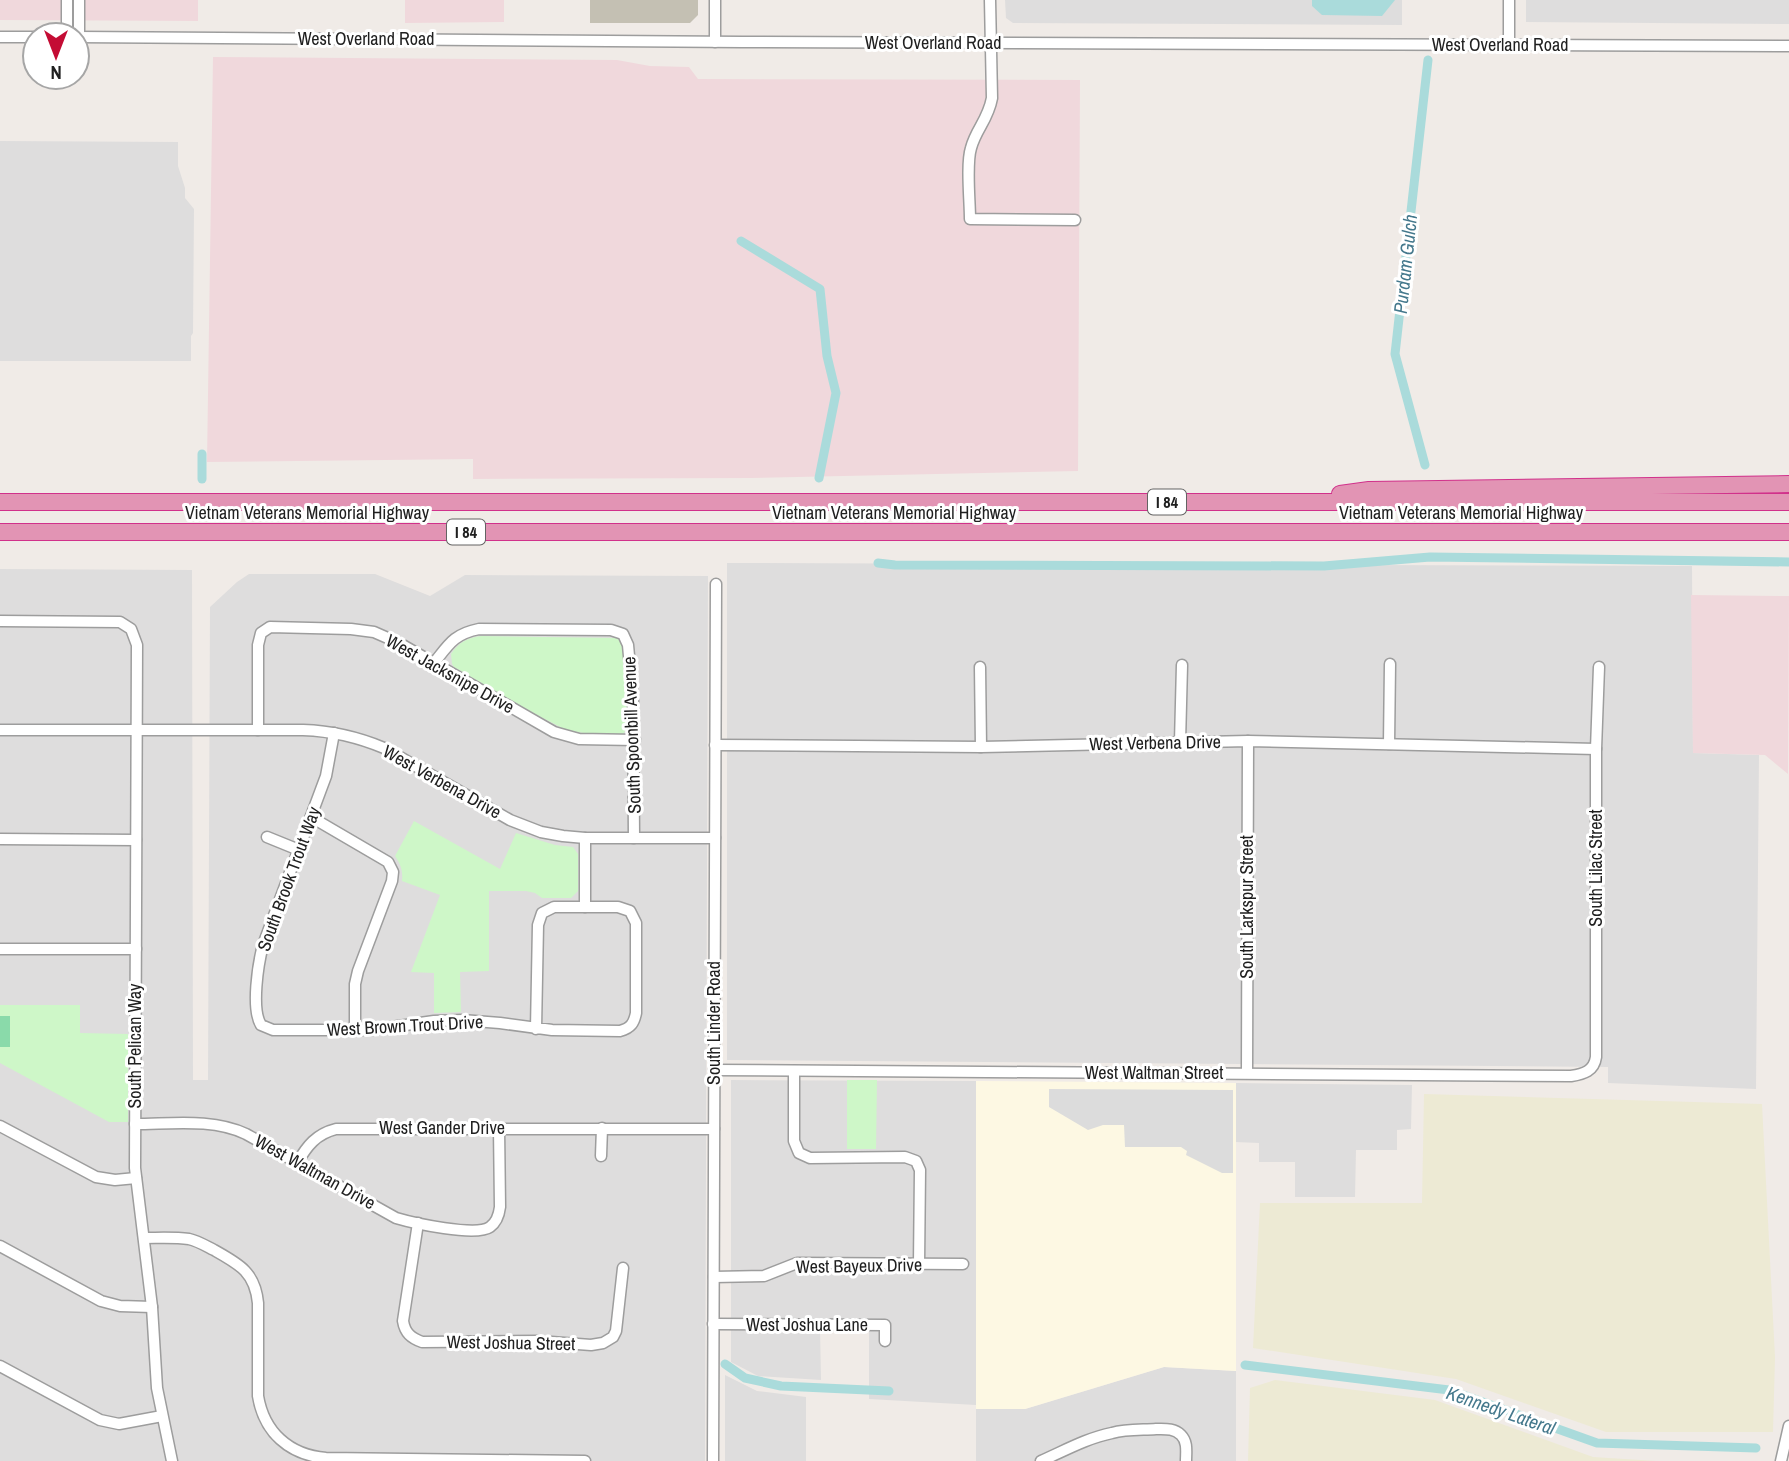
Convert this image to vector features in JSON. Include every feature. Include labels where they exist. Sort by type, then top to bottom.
[{"type":"highway","points":[[1268,502],[1369,490],[1789,484]]},
{"type":"highway","name":"Vietnam Veterans Memorial Highway","points":[[0,502],[1789,502]]},
{"type":"highway","name":"Vietnam Veterans Memorial Highway","points":[[0,532],[1789,532]]},
{"type":"street","points":[[67,0],[67,21]]},
{"type":"street","points":[[78,21],[79,0]]},
{"type":"street","points":[[715,0],[715,42]]},
{"type":"street","points":[[990,0],[992,97],[989,111],[975,137],[970,154],[970,219],[1075,220]]},
{"type":"street","points":[[1509,0],[1509,45]]},
{"type":"street","points":[[0,37],[21,37]]},
{"type":"street","name":"West Overland Road","points":[[91,37],[1789,46]]},
{"type":"street","name":"South Linder Road","points":[[713,1461],[716,584]]},
{"type":"street","name":"South Pelican Way","points":[[0,621],[120,622],[131,629],[137,645],[136,1178],[152,1307],[157,1388],[172,1461]]},
{"type":"street","name":"West Jacksnipe Drive","points":[[258,730],[258,645],[261,634],[270,627],[351,629],[374,632],[399,643],[554,732],[579,739],[635,740]]},
{"type":"street","name":"South Spoonbill Avenue","points":[[435,663],[453,639],[464,632],[479,629],[611,630],[623,634],[628,645],[634,699],[634,838]]},
{"type":"street","points":[[1389,744],[1390,664]]},
{"type":"street","points":[[1180,742],[1182,665]]},
{"type":"street","points":[[980,667],[981,747]]},
{"type":"street","name":"South Lilac Street","points":[[1592,1068],[1596,1057],[1596,749],[1599,667]]},
{"type":"street","name":"West Verbena Drive","points":[[0,730],[303,730],[334,733],[358,738],[384,748],[521,825],[551,834],[585,838],[715,838]]},
{"type":"street","name":"South Brook Trout Way","points":[[261,1025],[257,1014],[259,960],[326,776],[334,733]]},
{"type":"street","name":"West Verbena Drive","points":[[715,745],[981,747],[1248,741],[1596,749]]},
{"type":"street","name":"South Larkspur Street","points":[[1247,1073],[1248,741]]},
{"type":"street","points":[[311,817],[388,862],[393,872],[358,971],[355,984],[355,1030]]},
{"type":"street","points":[[267,837],[299,850]]},
{"type":"street","points":[[536,1029],[538,925],[541,913],[554,907],[585,907],[585,838]]},
{"type":"street","points":[[0,839],[136,839]]},
{"type":"street","name":"West Brown Trout Drive","points":[[261,1025],[273,1030],[370,1030],[462,1020],[536,1029],[620,1031],[632,1026],[635,1013],[636,923],[630,911],[618,907],[585,907]]},
{"type":"street","points":[[0,949],[136,949]]},
{"type":"street","name":"West Waltman Street","points":[[714,1070],[1571,1076],[1584,1074],[1592,1068]]},
{"type":"street","points":[[794,1071],[794,1141],[799,1153],[810,1158],[905,1157],[916,1161],[920,1170],[919,1264]]},
{"type":"street","name":"West Waltman Drive","points":[[135,1124],[208,1124],[228,1127],[246,1134],[396,1218],[472,1231],[482,1231],[492,1226],[498,1217],[499,1128]]},
{"type":"street","points":[[0,1126],[96,1177],[115,1180],[136,1178]]},
{"type":"street","points":[[601,1156],[602,1128]]},
{"type":"street","name":"West Gander Drive","points":[[297,1163],[317,1136],[336,1129],[714,1129]]},
{"type":"street","name":"West Joshua Street","points":[[418,1223],[403,1321],[408,1335],[422,1342],[603,1343],[613,1337],[618,1325],[623,1268]]},
{"type":"street","points":[[144,1238],[194,1240],[234,1261],[249,1275],[257,1293],[258,1303],[260,1405],[273,1432],[299,1457],[585,1461]]},
{"type":"street","points":[[0,1246],[101,1301],[120,1306],[152,1307]]},
{"type":"street","name":"West Bayeux Drive","points":[[713,1277],[764,1276],[797,1263],[963,1264]]},
{"type":"street","name":"West Joshua Lane","points":[[713,1324],[886,1325],[886,1341]]},
{"type":"street","points":[[0,1366],[109,1423],[129,1423],[162,1416]]},
{"type":"street","points":[[1781,1461],[1789,1426]]},
{"type":"street","points":[[1041,1461],[1113,1432],[1172,1429],[1179,1432],[1184,1439],[1186,1461]]},
{"type":"shaded area","points":[[0,0],[198,0],[198,21],[0,20]]},
{"type":"shaded area","points":[[405,0],[504,0],[504,22],[405,23]]},
{"type":"shaded area","points":[[590,0],[698,0],[698,15],[690,23],[590,23]]},
{"type":"shaded area","points":[[1005,0],[1402,0],[1402,25],[1013,23],[1006,18]]},
{"type":"shaded area","points":[[1526,0],[1789,0],[1789,24],[1526,22]]},
{"type":"shaded area","points":[[213,57],[617,60],[650,66],[689,67],[698,79],[1080,80],[1078,471],[751,478],[473,479],[473,459],[207,462]]},
{"type":"shaded area","points":[[0,141],[178,142],[178,166],[185,188],[185,198],[194,209],[191,361],[0,361]]},
{"type":"shaded area","points":[[727,563],[1692,566],[1693,753],[1759,755],[1756,1089],[1608,1083],[1608,1067],[727,1060]]},
{"type":"shaded area","points":[[0,569],[192,570],[193,1080],[208,1080],[210,607],[249,574],[375,574],[430,596],[465,575],[708,576],[705,1461],[0,1461]]},
{"type":"shaded area","points":[[1691,595],[1789,596],[1788,774],[1765,755],[1693,753]]},
{"type":"shaded area","points":[[731,1080],[976,1081],[976,1405],[869,1399],[869,1330],[820,1329],[821,1380],[758,1376],[731,1362]]},
{"type":"shaded area","points":[[976,1081],[1236,1083],[1236,1371],[1164,1367],[1025,1409],[976,1409]]},
{"type":"shaded area","points":[[1236,1083],[1412,1085],[1411,1129],[1397,1130],[1397,1150],[1356,1150],[1355,1197],[1295,1197],[1295,1162],[1259,1162],[1259,1143],[1235,1142]]},
{"type":"shaded area","points":[[1049,1089],[1233,1090],[1233,1173],[1222,1173],[1186,1155],[1187,1151],[1181,1147],[1125,1147],[1124,1125],[1103,1125],[1088,1130],[1049,1107]]},
{"type":"shaded area","points":[[1424,1094],[1762,1104],[1775,1357],[1773,1432],[1606,1432],[1456,1379],[1253,1348],[1260,1203],[1422,1203]]},
{"type":"shaded area","points":[[1164,1367],[1236,1371],[1236,1461],[976,1461],[976,1409],[1025,1409]]},
{"type":"shaded area","points":[[725,1375],[757,1391],[806,1397],[806,1461],[725,1461]]},
{"type":"shaded area","points":[[1275,1380],[1435,1400],[1593,1457],[1656,1461],[1248,1461],[1250,1388]]},
{"type":"green space","points":[[481,636],[618,638],[627,667],[629,726],[623,734],[590,734],[566,730],[454,667],[451,654],[457,646]]},
{"type":"green space","points":[[414,821],[500,869],[516,833],[555,845],[573,847],[578,854],[578,891],[571,898],[542,898],[526,891],[489,891],[489,971],[460,972],[461,1012],[434,1013],[434,973],[411,972],[440,895],[402,881],[401,868],[395,856]]},
{"type":"green space","points":[[0,1005],[80,1005],[80,1033],[128,1034],[128,1122],[109,1122],[0,1063]]},
{"type":"green space","points":[[0,1016],[10,1016],[10,1047],[0,1047]]},
{"type":"green space","points":[[847,1080],[877,1080],[876,1149],[847,1149]]},
{"type":"water","points":[[1312,0],[1395,0],[1382,16],[1322,15],[1312,6]]},
{"type":"waterway","name":"Purdam Gulch","points":[[1425,465],[1395,354],[1428,60]]},
{"type":"waterway","points":[[741,241],[820,289],[827,356],[836,393],[819,478]]},
{"type":"waterway","name":"Kennedy Lateral","points":[[202,454],[202,479]]},
{"type":"waterway","points":[[878,563],[1324,566],[1430,557],[1789,562]]},
{"type":"waterway","name":"Kennedy Lateral","points":[[725,1364],[745,1378],[781,1386],[889,1391]]},
{"type":"waterway","name":"Kennedy Lateral","points":[[1245,1365],[1449,1390],[1597,1443],[1756,1448]]}]
